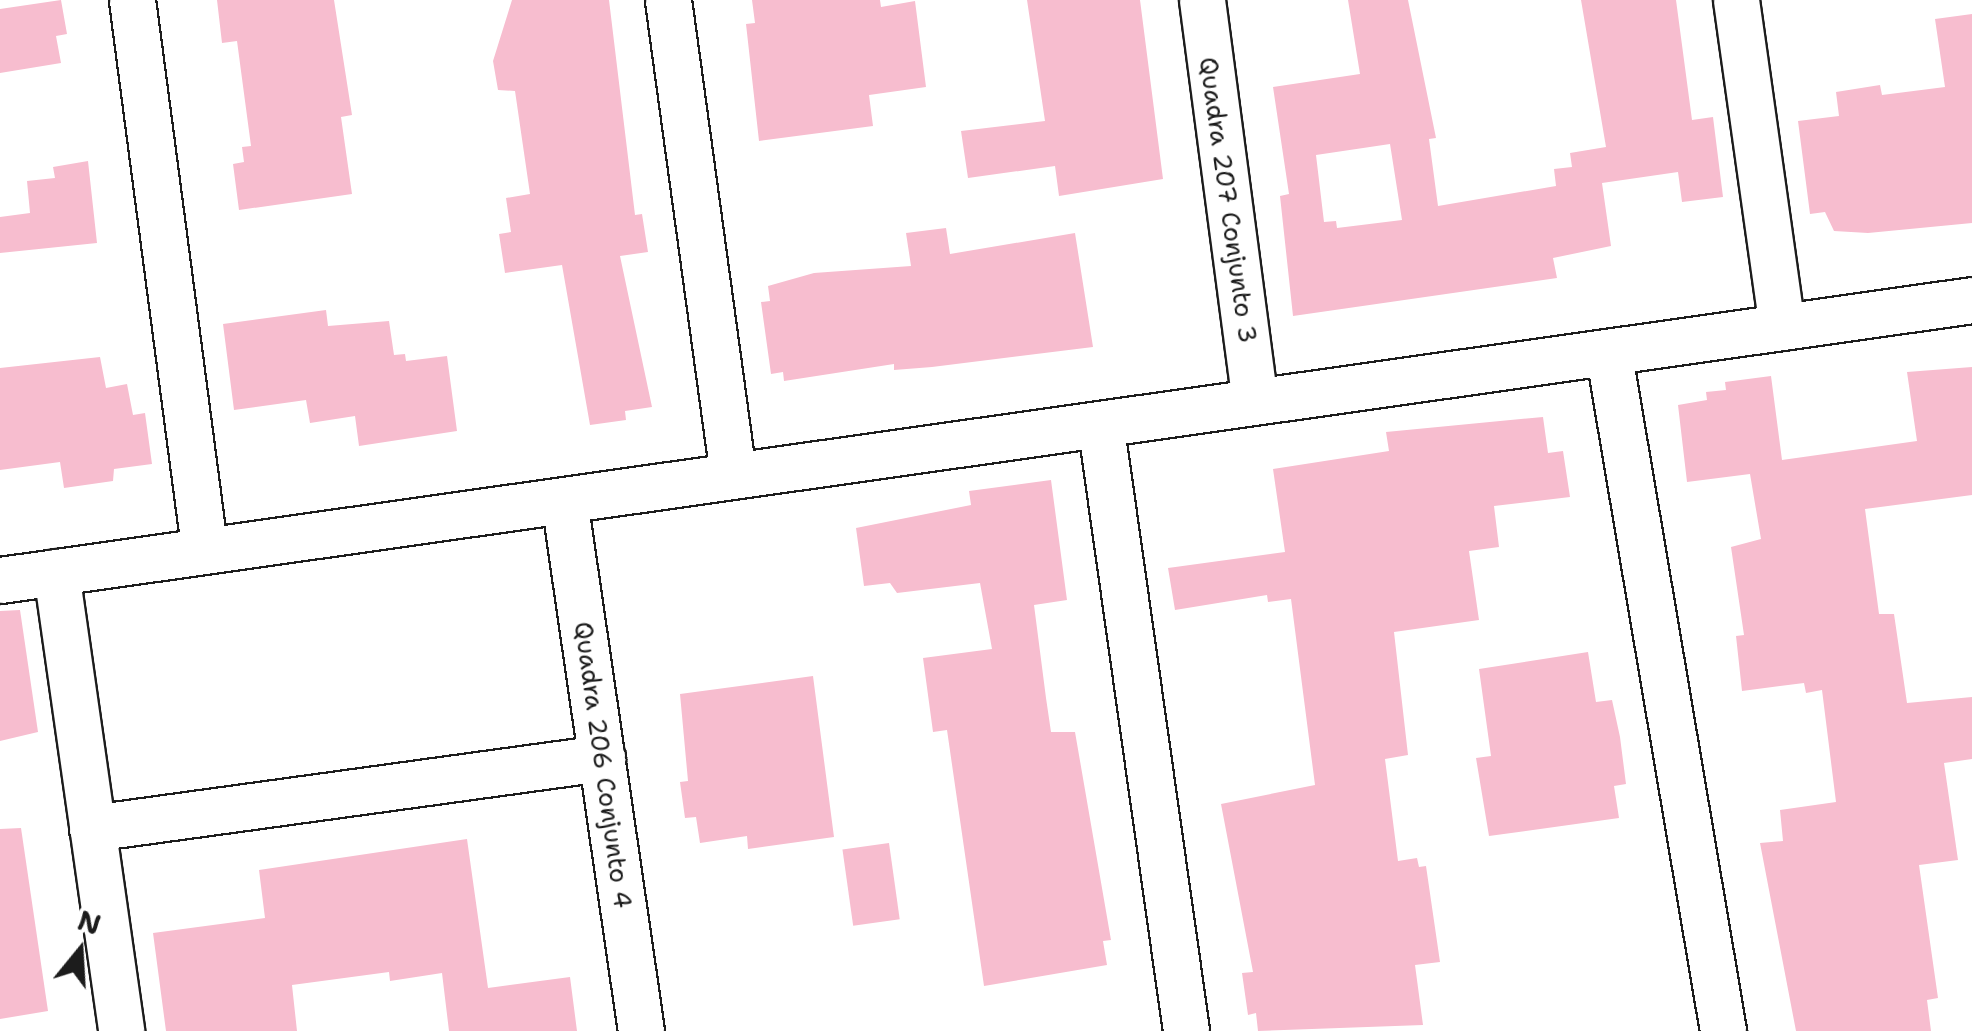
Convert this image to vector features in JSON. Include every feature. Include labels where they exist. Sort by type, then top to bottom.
[{"type":"street","points":[[132,0],[204,546]]},
{"type":"street","points":[[668,0],[733,474]]},
{"type":"street","name":"Quadra 207 Conjunto 3","points":[[1202,0],[1255,401]]},
{"type":"street","points":[[1736,0],[1782,327]]},
{"type":"street","points":[[0,580],[204,546],[1101,429],[1255,401],[1608,356],[1972,300]]},
{"type":"street","points":[[1608,356],[1723,1031]]},
{"type":"street","points":[[1101,429],[1186,1031]]},
{"type":"street","name":"Quadra 206 Conjunto 4","points":[[564,500],[641,1031]]},
{"type":"street","points":[[56,572],[121,1031]]},
{"type":"street","points":[[92,828],[602,758]]},
{"type":"building","points":[[61,0],[67,34],[56,36],[61,63],[0,73],[0,9]]},
{"type":"building","points":[[217,0],[334,0],[352,115],[341,117],[352,194],[239,210],[233,164],[244,162],[242,147],[251,146],[237,41],[222,43]]},
{"type":"building","points":[[512,0],[609,0],[635,215],[642,214],[648,252],[620,256],[652,407],[625,411],[626,420],[590,425],[562,265],[505,273],[499,234],[511,232],[506,198],[530,194],[515,91],[498,90],[493,61]]},
{"type":"building","points":[[752,0],[880,0],[881,7],[915,1],[926,87],[869,95],[873,126],[759,141],[746,24],[755,23]]},
{"type":"building","points":[[1027,0],[1140,0],[1163,179],[1059,196],[1055,166],[968,178],[961,131],[1045,121]]},
{"type":"building","points":[[1348,0],[1408,0],[1436,138],[1429,139],[1438,206],[1556,186],[1554,169],[1572,167],[1570,153],[1606,147],[1581,0],[1676,0],[1692,120],[1713,117],[1723,197],[1682,202],[1678,172],[1602,183],[1611,246],[1553,258],[1557,278],[1293,316],[1280,196],[1289,194],[1273,87],[1360,74]],"holes":[[[1390,144],[1402,220],[1337,228],[1336,221],[1324,222],[1316,155]]]},
{"type":"building","points":[[1972,14],[1972,223],[1868,233],[1834,231],[1825,212],[1810,214],[1798,121],[1839,116],[1836,92],[1880,85],[1882,95],[1945,87],[1935,19]]},
{"type":"building","points":[[88,161],[97,243],[0,253],[0,217],[30,213],[27,181],[55,178],[53,167]]},
{"type":"building","points":[[946,228],[950,254],[1075,233],[1093,347],[932,367],[894,370],[894,364],[784,381],[783,372],[771,374],[761,302],[770,301],[768,286],[814,273],[911,266],[906,233]]},
{"type":"building","points":[[326,310],[328,326],[389,321],[394,355],[405,354],[406,361],[447,356],[457,431],[359,446],[355,416],[310,423],[306,400],[234,410],[223,324]]},
{"type":"building","points":[[100,357],[106,388],[127,384],[133,415],[145,413],[152,464],[114,469],[113,481],[64,488],[60,462],[0,470],[0,368]]},
{"type":"building","points":[[1972,367],[1972,495],[1865,509],[1879,614],[1894,614],[1907,703],[1972,697],[1972,759],[1944,763],[1958,860],[1919,865],[1938,998],[1927,1000],[1931,1031],[1796,1031],[1760,843],[1783,841],[1780,810],[1836,802],[1822,690],[1806,693],[1804,683],[1742,691],[1736,636],[1744,635],[1731,547],[1761,539],[1750,474],[1687,482],[1678,405],[1707,400],[1706,392],[1726,390],[1725,382],[1771,376],[1782,460],[1917,441],[1907,372]]},
{"type":"building","points":[[1543,417],[1548,453],[1563,451],[1570,497],[1494,506],[1499,547],[1469,551],[1479,620],[1394,632],[1408,755],[1385,759],[1398,861],[1417,858],[1419,867],[1426,866],[1440,962],[1415,965],[1423,1025],[1258,1031],[1256,1013],[1248,1015],[1242,973],[1253,972],[1221,804],[1315,785],[1291,599],[1268,602],[1267,595],[1175,610],[1168,568],[1285,552],[1273,469],[1389,451],[1386,432]]},
{"type":"building","points":[[1051,480],[1067,600],[1034,605],[1046,698],[1051,732],[1075,732],[1111,940],[1103,941],[1107,965],[984,986],[947,730],[933,732],[923,658],[992,649],[980,583],[897,593],[890,583],[864,586],[856,528],[971,505],[969,491]]},
{"type":"building","points":[[20,610],[38,732],[0,741],[0,611]]},
{"type":"building","points":[[1588,652],[1596,702],[1612,700],[1620,737],[1626,784],[1614,786],[1619,818],[1489,836],[1476,758],[1491,756],[1479,669]]},
{"type":"building","points":[[813,676],[834,837],[748,849],[747,836],[700,843],[696,817],[685,818],[680,782],[688,781],[680,694]]},
{"type":"building","points":[[21,828],[48,1011],[0,1019],[0,829]]},
{"type":"building","points":[[467,839],[488,988],[570,977],[577,1031],[449,1031],[442,973],[390,981],[389,972],[292,985],[297,1031],[166,1031],[153,933],[265,918],[259,870]]},
{"type":"building","points":[[889,843],[900,919],[853,926],[842,850]]}]
